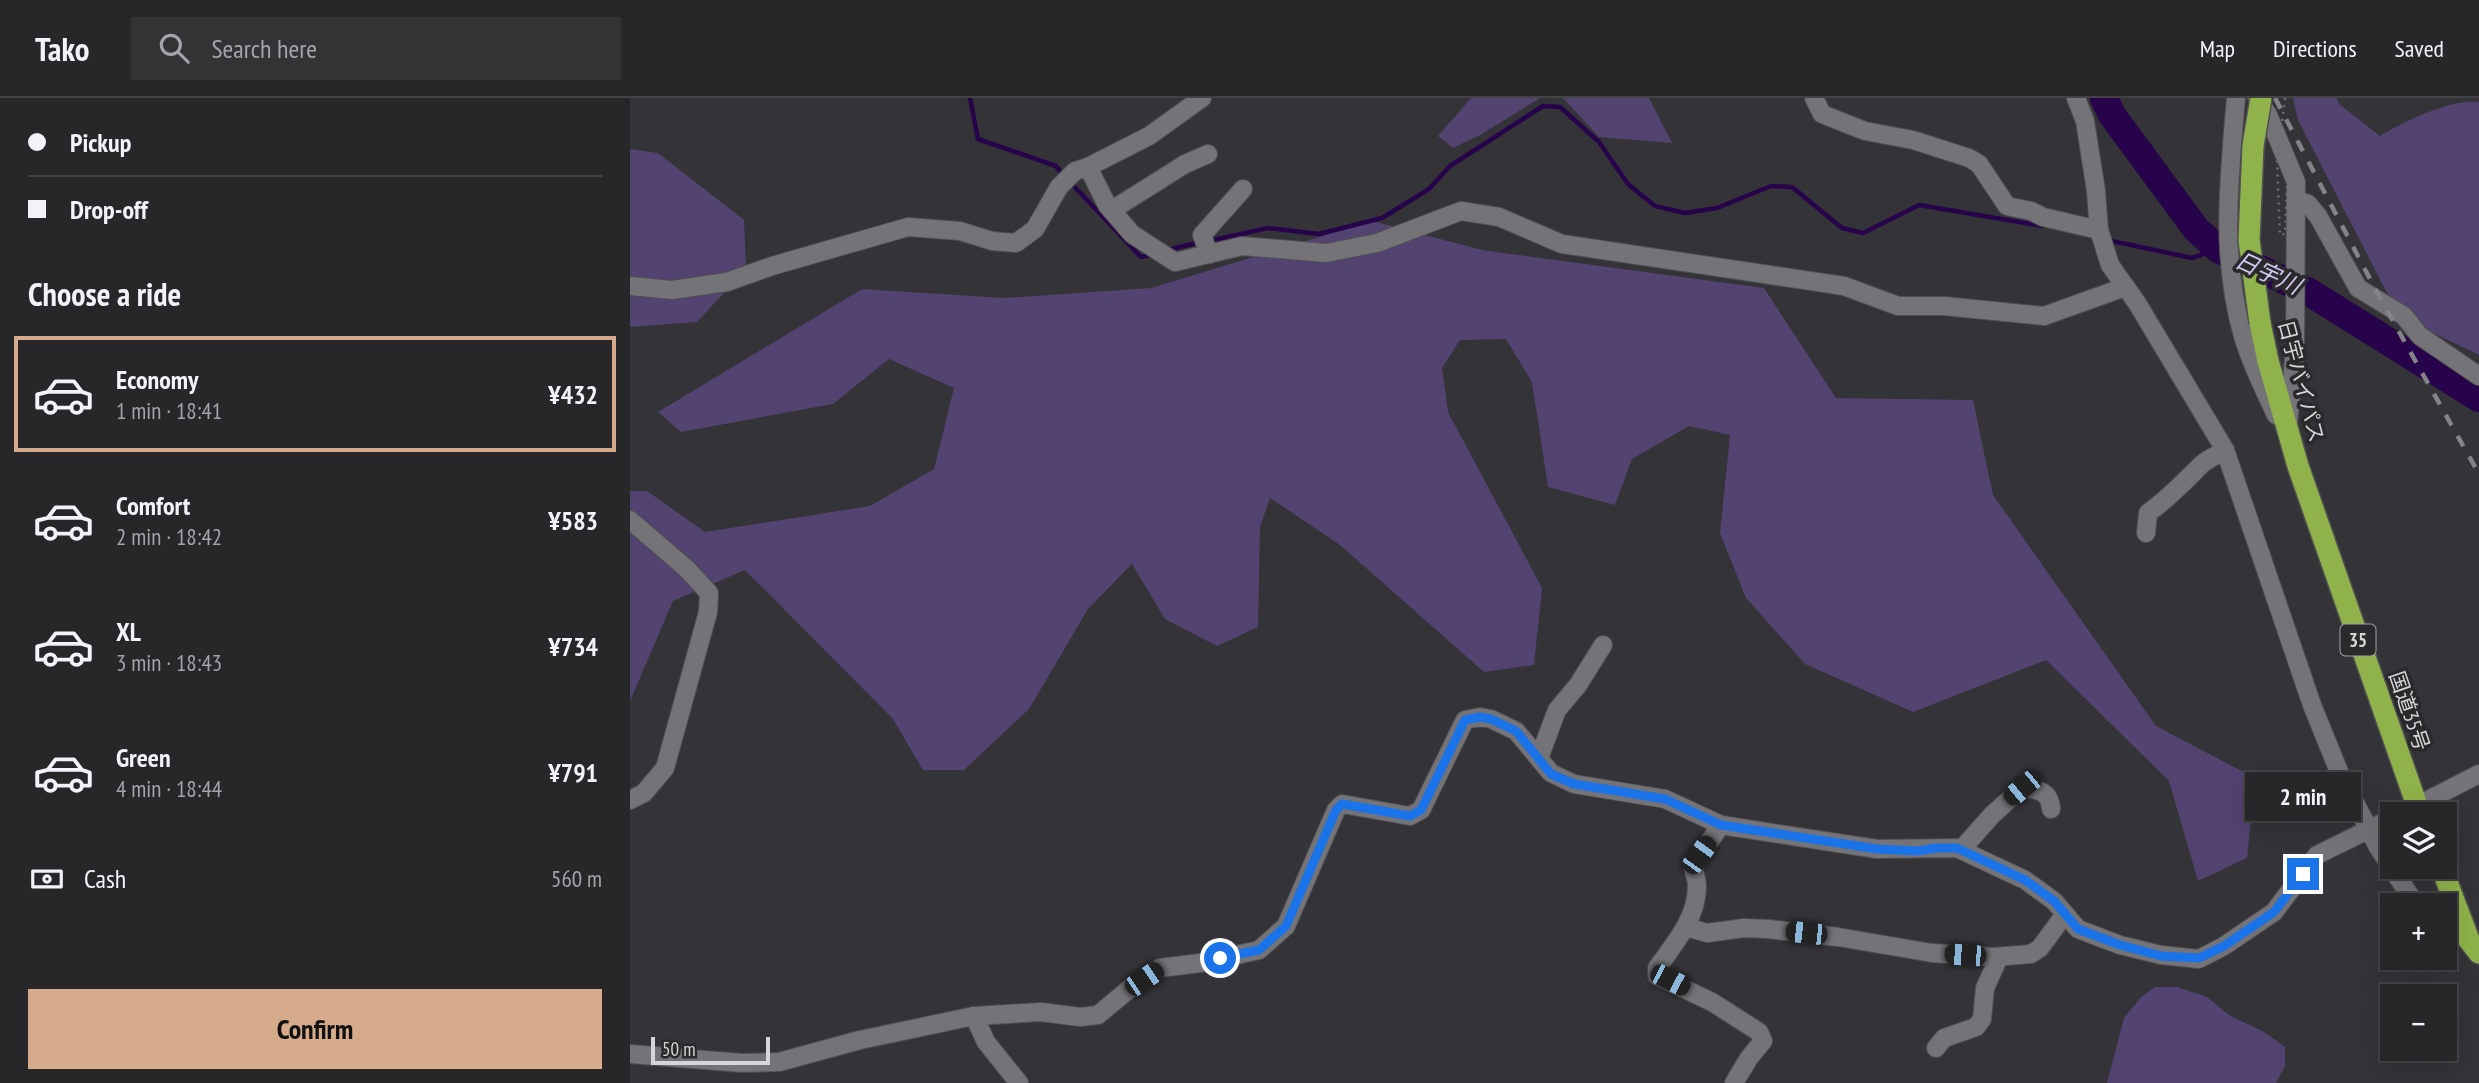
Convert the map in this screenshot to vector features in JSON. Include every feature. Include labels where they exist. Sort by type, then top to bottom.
[{"type":"highway","name":"日宇バイパス","points":[[2259,98],[2253,146],[2249,240],[2260,323],[2298,467]]},
{"type":"highway","name":"国道35号","points":[[2298,467],[2409,802]]},
{"type":"highway","points":[[2446,879],[2474,947]]},
{"type":"street","points":[[630,286],[671,290],[727,282],[772,266],[908,227],[960,231],[992,241],[1016,243],[1035,229],[1059,187],[1082,169],[1149,136],[1202,98]]},
{"type":"street","points":[[1814,98],[1822,114],[1865,131],[1913,140],[1979,163],[2007,206],[2031,211],[2100,236]]},
{"type":"street","points":[[2236,98],[2227,217],[2234,301],[2249,354],[2298,467]]},
{"type":"street","points":[[2259,98],[2296,182],[2292,192],[2297,254],[2295,349],[2288,429]]},
{"type":"street","points":[[2083,102],[2100,236],[2110,265],[2225,450],[2312,705],[2340,774],[2378,847],[2408,893]]},
{"type":"street","points":[[1112,210],[1185,164],[1208,154]]},
{"type":"street","points":[[1082,169],[1132,234],[1175,262],[1206,247],[1242,246],[1326,253],[1377,243],[1461,211],[1499,216],[1562,244],[1844,286],[1898,306],[1944,306],[2044,316],[2125,287]]},
{"type":"street","points":[[1206,247],[1243,190]]},
{"type":"street","points":[[2292,192],[2319,216],[2358,288],[2404,316],[2420,336],[2479,376]]},
{"type":"street","points":[[2146,533],[2148,513],[2168,498],[2202,464],[2225,450]]},
{"type":"street","points":[[630,520],[687,569],[709,593],[708,612],[665,768],[644,793],[630,800]]},
{"type":"street","points":[[1539,758],[1557,710],[1578,685],[1603,645]]},
{"type":"street","points":[[630,1054],[742,1063],[779,1062],[860,1040],[974,1016],[1041,1012],[1080,1017],[1098,1015],[1128,989],[1160,968],[1200,963],[1259,950],[1286,926],[1336,810],[1342,804],[1410,816],[1421,810],[1465,720],[1480,717],[1491,719],[1516,731],[1551,774],[1574,784],[1665,799],[1721,825],[1877,849],[1961,850],[2025,880],[2054,901],[2078,929],[2120,945],[2161,956],[2199,958],[2224,946],[2274,912],[2317,855],[2380,824]]},
{"type":"street","points":[[2428,802],[2479,774]]},
{"type":"street","points":[[1961,850],[1992,815],[2022,788],[2038,789],[2045,793],[2051,809]]},
{"type":"street","points":[[1721,825],[1693,864],[1698,881],[1697,899],[1686,928],[1657,968],[1657,976],[1712,1002],[1759,1032],[1763,1041],[1734,1083]]},
{"type":"street","points":[[1686,928],[1707,933],[1768,929],[1838,937],[1932,953],[1999,957],[2031,954],[2040,948],[2065,914]]},
{"type":"street","points":[[2457,938],[2474,947]]},
{"type":"street","points":[[1936,1048],[1944,1038],[1976,1027],[1982,1020],[1985,988],[1999,957]]},
{"type":"street","points":[[974,1016],[986,1042],[1019,1083]]},
{"type":"path","points":[[2285,98],[2277,161],[2280,235],[2285,234],[2292,192]]},
{"type":"shaded area","points":[[1471,98],[1540,98],[1480,135],[1453,148],[1438,136]]},
{"type":"shaded area","points":[[1563,98],[1649,98],[1672,143],[1599,137]]},
{"type":"shaded area","points":[[2293,98],[2337,98],[2339,104],[2380,136],[2442,107],[2479,102],[2479,355],[2427,330],[2387,293],[2298,120]]},
{"type":"shaded area","points":[[630,149],[658,153],[744,220],[746,269],[697,322],[630,327]]},
{"type":"shaded area","points":[[1372,221],[1482,250],[1764,288],[1836,398],[1973,400],[1993,495],[2156,726],[2255,778],[2247,858],[2198,881],[2169,781],[2046,660],[1913,712],[1805,664],[1746,598],[1720,533],[1730,435],[1689,426],[1632,459],[1615,505],[1548,487],[1532,382],[1506,339],[1460,340],[1442,368],[1448,412],[1542,588],[1534,665],[1484,672],[1340,545],[1270,498],[1260,527],[1258,627],[1217,646],[1165,619],[1132,564],[1088,609],[1029,709],[964,770],[923,770],[893,719],[745,570],[673,601],[630,701],[630,491],[647,491],[705,532],[870,506],[934,469],[954,388],[889,359],[833,404],[681,432],[658,412],[862,289],[1004,298],[1151,288]]},
{"type":"shaded area","points":[[2155,987],[2177,987],[2207,997],[2229,1015],[2264,1032],[2285,1047],[2285,1066],[2276,1083],[2107,1083],[2124,1018],[2141,997]]},
{"type":"waterway","points":[[970,98],[978,139],[1056,166],[1063,175]]},
{"type":"waterway","name":"日宇川","points":[[2104,98],[2112,115],[2196,229],[2218,249],[2309,292],[2479,398]]},
{"type":"waterway","points":[[1209,241],[1268,228],[1319,234],[1382,218],[1429,189],[1450,166],[1543,106],[1560,107],[1599,142],[1628,184],[1655,206],[1685,213],[1717,208],[1771,186],[1792,187],[1842,228],[1863,233],[1919,205],[2043,226]]},
{"type":"waterway","points":[[1069,181],[1141,257],[1153,254]]},
{"type":"waterway","points":[[2107,240],[2192,258],[2218,249]]},
{"type":"waterway","points":[[1168,250],[1200,242]]},
{"type":"railway","points":[[2275,98],[2380,298],[2479,474]]},
{"type":"route","points":[[1220,958],[1259,950],[1286,926],[1336,810],[1342,804],[1410,816],[1421,810],[1465,720],[1480,717],[1491,719],[1516,731],[1551,774],[1574,784],[1665,799],[1721,825],[1877,849],[1918,851],[1957,848],[2025,880],[2054,901],[2078,929],[2120,945],[2161,956],[2199,958],[2224,946],[2274,912],[2303,874]]}]
